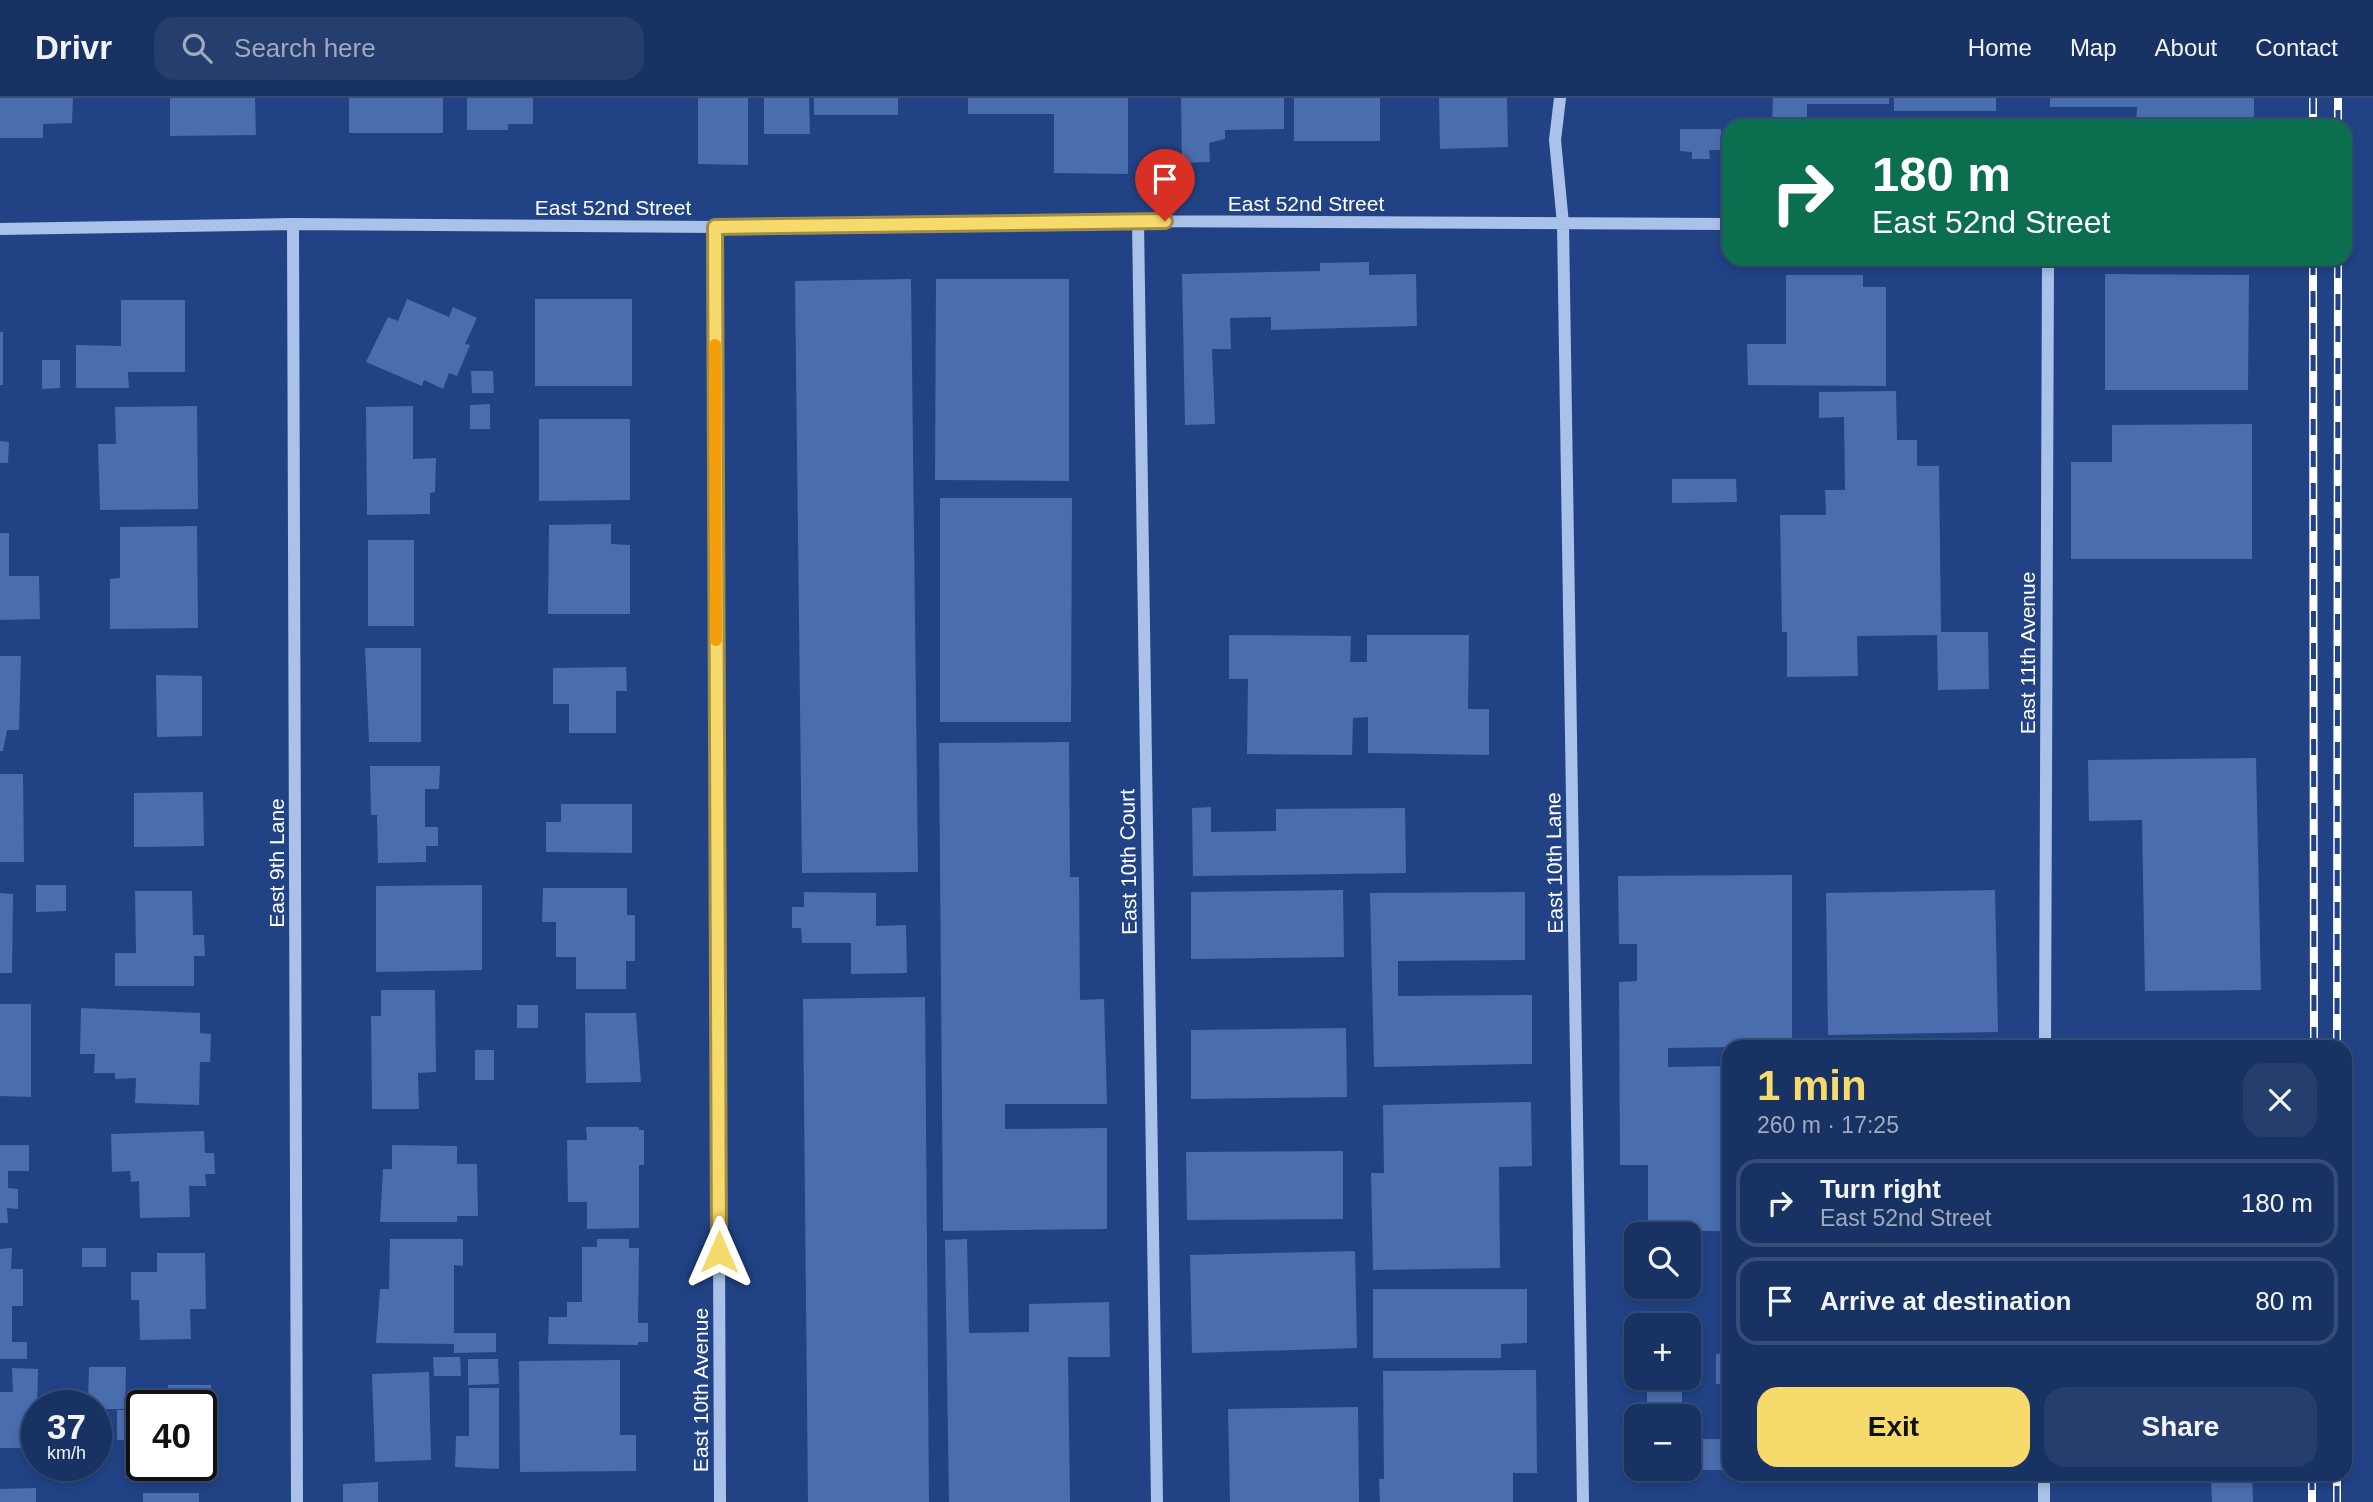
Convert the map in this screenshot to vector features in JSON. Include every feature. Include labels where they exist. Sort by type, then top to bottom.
[{"type":"street","name":"East 10th Lane","points":[[1560,98],[1555,140],[1563,224],[1583,1502]]},
{"type":"street","name":"East 52nd Street","points":[[0,229],[293,224],[715,227],[1138,221],[1722,223]]},
{"type":"street","name":"East 10th Court","points":[[1138,221],[1157,1502]]},
{"type":"street","name":"East 9th Lane","points":[[293,224],[297,1502]]},
{"type":"street","name":"East 10th Avenue","points":[[715,227],[720,1502]]},
{"type":"street","name":"East 11th Avenue","points":[[2045,1040],[2048,266]]},
{"type":"street","points":[[2044,1481],[2044,1502]]},
{"type":"building","points":[[0,98],[73,98],[72,123],[43,124],[43,138],[0,138]]},
{"type":"building","points":[[170,98],[255,98],[256,135],[170,136]]},
{"type":"building","points":[[349,98],[443,98],[443,133],[349,133]]},
{"type":"building","points":[[467,98],[533,98],[533,124],[508,124],[508,130],[467,130]]},
{"type":"building","points":[[698,98],[748,98],[748,165],[698,164]]},
{"type":"building","points":[[764,98],[809,98],[810,134],[764,134]]},
{"type":"building","points":[[814,98],[898,98],[898,115],[814,115]]},
{"type":"building","points":[[968,98],[1128,98],[1128,174],[1054,173],[1054,114],[968,114]]},
{"type":"building","points":[[1181,98],[1284,98],[1284,129],[1225,130],[1225,139],[1209,143],[1210,162],[1182,163]]},
{"type":"building","points":[[1294,98],[1380,98],[1380,141],[1294,141]]},
{"type":"building","points":[[1439,98],[1507,98],[1508,147],[1440,149]]},
{"type":"building","points":[[1773,98],[1889,98],[1889,104],[1807,104],[1807,119],[1772,119]]},
{"type":"building","points":[[1894,98],[1996,98],[1996,111],[1894,111]]},
{"type":"building","points":[[2050,98],[2254,98],[2254,119],[2136,119],[2137,107],[2050,107]]},
{"type":"building","points":[[1680,129],[1721,129],[1721,150],[1709,150],[1710,159],[1692,159],[1692,152],[1680,151]]},
{"type":"building","points":[[1369,262],[1369,275],[1416,274],[1417,326],[1271,330],[1271,317],[1230,318],[1231,349],[1212,349],[1215,424],[1185,425],[1182,274],[1320,271],[1320,263]]},
{"type":"building","points":[[2105,274],[2249,275],[2248,390],[2105,390]]},
{"type":"building","points":[[1786,275],[1863,275],[1863,287],[1886,287],[1886,386],[1748,385],[1747,344],[1786,344]]},
{"type":"building","points":[[911,279],[918,872],[802,873],[795,281]]},
{"type":"building","points":[[936,279],[1069,279],[1069,481],[935,480]]},
{"type":"building","points":[[407,299],[449,317],[453,307],[477,318],[465,344],[470,345],[457,376],[449,373],[443,389],[424,380],[422,386],[366,362],[388,317],[398,321]]},
{"type":"building","points":[[535,299],[632,299],[632,386],[535,386]]},
{"type":"building","points":[[121,300],[185,300],[185,372],[128,372],[129,388],[76,388],[76,345],[121,346]]},
{"type":"building","points":[[0,332],[3,332],[3,385],[0,385]]},
{"type":"building","points":[[42,360],[60,360],[60,388],[42,389]]},
{"type":"building","points":[[471,371],[493,371],[494,393],[472,393]]},
{"type":"building","points":[[1896,391],[1897,440],[1917,440],[1917,466],[1939,466],[1941,632],[1988,632],[1989,689],[1938,690],[1937,635],[1857,636],[1858,676],[1787,677],[1787,632],[1782,632],[1780,515],[1826,515],[1825,490],[1845,490],[1844,417],[1819,418],[1819,392]]},
{"type":"building","points":[[490,404],[490,429],[470,429],[470,405]]},
{"type":"building","points":[[197,406],[198,509],[100,510],[98,444],[116,444],[115,407]]},
{"type":"building","points":[[413,406],[413,459],[436,458],[435,492],[430,493],[430,514],[367,515],[366,407]]},
{"type":"building","points":[[539,419],[630,419],[630,500],[539,501]]},
{"type":"building","points":[[2252,424],[2252,559],[2071,559],[2071,462],[2112,462],[2112,425]]},
{"type":"building","points":[[0,441],[9,442],[8,463],[0,463]]},
{"type":"building","points":[[1672,479],[1736,479],[1737,502],[1672,503]]},
{"type":"building","points":[[940,498],[1072,498],[1071,722],[940,722]]},
{"type":"building","points":[[611,524],[611,544],[630,545],[630,614],[548,614],[549,525]]},
{"type":"building","points":[[197,526],[198,628],[110,629],[110,579],[120,578],[120,527]]},
{"type":"building","points":[[0,533],[9,533],[9,576],[39,576],[40,619],[0,620]]},
{"type":"building","points":[[368,540],[414,540],[414,626],[368,626]]},
{"type":"building","points":[[1229,635],[1351,636],[1350,662],[1367,662],[1367,635],[1469,635],[1468,709],[1489,709],[1489,755],[1368,753],[1368,717],[1353,718],[1352,755],[1247,754],[1248,679],[1229,679]]},
{"type":"building","points":[[365,648],[421,648],[421,742],[369,742]]},
{"type":"building","points":[[0,656],[21,656],[19,730],[7,730],[3,751],[0,751]]},
{"type":"building","points":[[626,667],[627,691],[616,691],[616,733],[569,733],[569,704],[553,704],[553,668]]},
{"type":"building","points":[[156,675],[202,676],[202,736],[157,737]]},
{"type":"building","points":[[1069,742],[1070,877],[1079,877],[1080,1000],[1104,999],[1107,1104],[1005,1104],[1005,1129],[1107,1128],[1107,1229],[943,1231],[939,743]]},
{"type":"building","points":[[2256,758],[2261,990],[2145,991],[2142,820],[2089,821],[2088,760]]},
{"type":"building","points":[[370,766],[440,766],[439,789],[425,789],[425,827],[438,827],[438,846],[426,846],[426,862],[378,863],[377,815],[371,815]]},
{"type":"building","points":[[0,774],[23,774],[24,862],[0,862]]},
{"type":"building","points":[[203,792],[204,846],[134,847],[134,793]]},
{"type":"building","points":[[561,804],[632,804],[632,853],[546,852],[546,822],[561,822]]},
{"type":"building","points":[[1211,807],[1211,832],[1276,831],[1276,809],[1405,808],[1406,873],[1193,876],[1192,808]]},
{"type":"building","points":[[1792,875],[1792,1040],[1722,1040],[1722,1047],[1668,1048],[1668,1067],[1722,1066],[1722,1231],[1701,1231],[1701,1222],[1648,1222],[1648,1165],[1620,1165],[1619,982],[1637,981],[1637,944],[1619,944],[1618,876]]},
{"type":"building","points":[[36,885],[66,885],[66,911],[36,912]]},
{"type":"building","points":[[482,885],[482,970],[376,972],[376,886]]},
{"type":"building","points":[[543,888],[627,888],[627,915],[635,915],[635,961],[626,961],[626,989],[576,989],[576,957],[556,957],[556,922],[542,922]]},
{"type":"building","points":[[1343,890],[1344,957],[1191,959],[1191,892]]},
{"type":"building","points":[[1995,890],[1998,1032],[1828,1035],[1826,893]]},
{"type":"building","points":[[135,891],[192,891],[193,935],[204,935],[205,956],[194,956],[194,986],[115,986],[115,953],[136,953]]},
{"type":"building","points":[[804,892],[876,893],[876,926],[906,925],[907,973],[851,974],[851,943],[802,943],[801,928],[792,928],[792,907],[804,907]]},
{"type":"building","points":[[1525,892],[1525,960],[1398,961],[1398,996],[1532,995],[1532,1064],[1374,1067],[1370,893]]},
{"type":"building","points":[[0,893],[13,894],[12,973],[0,973]]},
{"type":"building","points":[[381,990],[435,990],[436,1072],[418,1073],[419,1109],[372,1109],[371,1016],[381,1016]]},
{"type":"building","points":[[925,997],[929,1502],[808,1502],[803,999]]},
{"type":"building","points":[[0,1004],[31,1004],[31,1097],[0,1096]]},
{"type":"building","points":[[517,1005],[538,1005],[538,1028],[517,1028]]},
{"type":"building","points":[[81,1008],[200,1013],[200,1033],[211,1034],[210,1062],[200,1062],[199,1105],[135,1103],[136,1078],[115,1079],[115,1073],[94,1073],[95,1054],[80,1054]]},
{"type":"building","points":[[585,1013],[636,1013],[641,1082],[586,1083]]},
{"type":"building","points":[[1346,1028],[1347,1097],[1191,1099],[1191,1030]]},
{"type":"building","points":[[475,1050],[494,1050],[494,1080],[475,1080]]},
{"type":"building","points":[[1531,1102],[1532,1166],[1499,1167],[1500,1268],[1373,1270],[1371,1173],[1384,1173],[1383,1105]]},
{"type":"building","points":[[586,1127],[639,1127],[639,1130],[644,1130],[644,1165],[639,1165],[639,1228],[587,1229],[587,1202],[568,1202],[567,1140],[587,1140]]},
{"type":"building","points":[[204,1131],[205,1153],[214,1153],[215,1174],[205,1174],[206,1186],[189,1186],[190,1217],[140,1218],[139,1181],[131,1182],[130,1171],[112,1172],[111,1134]]},
{"type":"building","points":[[0,1145],[29,1145],[29,1171],[8,1171],[8,1188],[18,1189],[18,1209],[7,1208],[8,1223],[0,1223]]},
{"type":"building","points":[[392,1145],[457,1146],[457,1164],[477,1164],[478,1216],[457,1216],[457,1222],[380,1222],[383,1169],[392,1169]]},
{"type":"building","points":[[1343,1151],[1343,1219],[1187,1220],[1186,1152]]},
{"type":"building","points":[[390,1239],[463,1239],[463,1266],[454,1265],[454,1333],[496,1333],[496,1352],[454,1353],[454,1344],[376,1343],[380,1289],[389,1289]]},
{"type":"building","points":[[597,1239],[629,1239],[629,1248],[639,1248],[638,1323],[648,1323],[648,1342],[638,1342],[638,1345],[548,1344],[549,1317],[567,1317],[567,1302],[582,1302],[582,1247],[597,1247]]},
{"type":"building","points":[[967,1239],[969,1333],[1029,1332],[1029,1304],[1109,1302],[1110,1357],[1068,1357],[1070,1502],[949,1502],[945,1240]]},
{"type":"building","points":[[12,1248],[11,1269],[23,1269],[23,1306],[12,1306],[12,1342],[27,1342],[27,1359],[0,1359],[0,1249]]},
{"type":"building","points":[[82,1248],[106,1248],[106,1267],[82,1267]]},
{"type":"building","points":[[1355,1251],[1357,1348],[1192,1353],[1190,1255]]},
{"type":"building","points":[[157,1253],[205,1253],[206,1309],[190,1309],[191,1339],[140,1340],[139,1300],[131,1300],[131,1272],[157,1272]]},
{"type":"building","points":[[1373,1289],[1527,1289],[1527,1343],[1501,1344],[1501,1358],[1373,1358]]},
{"type":"building","points":[[1716,1354],[1722,1354],[1722,1384],[1716,1384]]},
{"type":"building","points":[[433,1357],[460,1357],[461,1376],[434,1376]]},
{"type":"building","points":[[468,1359],[498,1359],[499,1384],[468,1385]]},
{"type":"building","points":[[620,1360],[620,1435],[636,1435],[636,1471],[520,1472],[519,1361]]},
{"type":"building","points":[[89,1367],[126,1367],[125,1409],[112,1409],[112,1390],[88,1390]]},
{"type":"building","points":[[12,1368],[38,1369],[38,1390],[21,1390],[21,1448],[0,1448],[0,1392],[13,1392]]},
{"type":"building","points":[[1536,1370],[1537,1473],[1513,1473],[1513,1502],[1380,1502],[1379,1479],[1384,1479],[1383,1371]]},
{"type":"building","points":[[429,1372],[431,1460],[375,1462],[372,1374]]},
{"type":"building","points":[[168,1385],[211,1385],[211,1390],[168,1390]]},
{"type":"building","points":[[469,1388],[499,1388],[499,1469],[455,1467],[456,1436],[469,1436]]},
{"type":"building","points":[[1647,1390],[1682,1390],[1682,1404],[1647,1404]]},
{"type":"building","points":[[1358,1407],[1359,1502],[1230,1502],[1228,1409]]},
{"type":"building","points":[[117,1410],[126,1410],[126,1440],[117,1440]]},
{"type":"building","points":[[1701,1439],[1722,1439],[1722,1470],[1701,1470]]},
{"type":"building","points":[[2211,1481],[2252,1481],[2253,1502],[2212,1502]]},
{"type":"building","points":[[378,1482],[378,1502],[343,1502],[343,1484]]},
{"type":"building","points":[[36,1488],[36,1502],[0,1502],[0,1489]]},
{"type":"building","points":[[143,1493],[199,1493],[199,1502],[143,1502]]},
{"type":"railway","points":[[2313,98],[2313,119]]},
{"type":"railway","points":[[2338,98],[2338,119]]},
{"type":"railway","points":[[2313,266],[2314,1040]]},
{"type":"railway","points":[[2337,1040],[2338,266]]},
{"type":"railway","points":[[2312,1481],[2312,1502]]},
{"type":"railway","points":[[2337,1481],[2337,1502]]},
{"type":"slow traffic","points":[[715,345],[716,640]]},
{"type":"route","points":[[719,1252],[715,227],[1165,221]]}]
